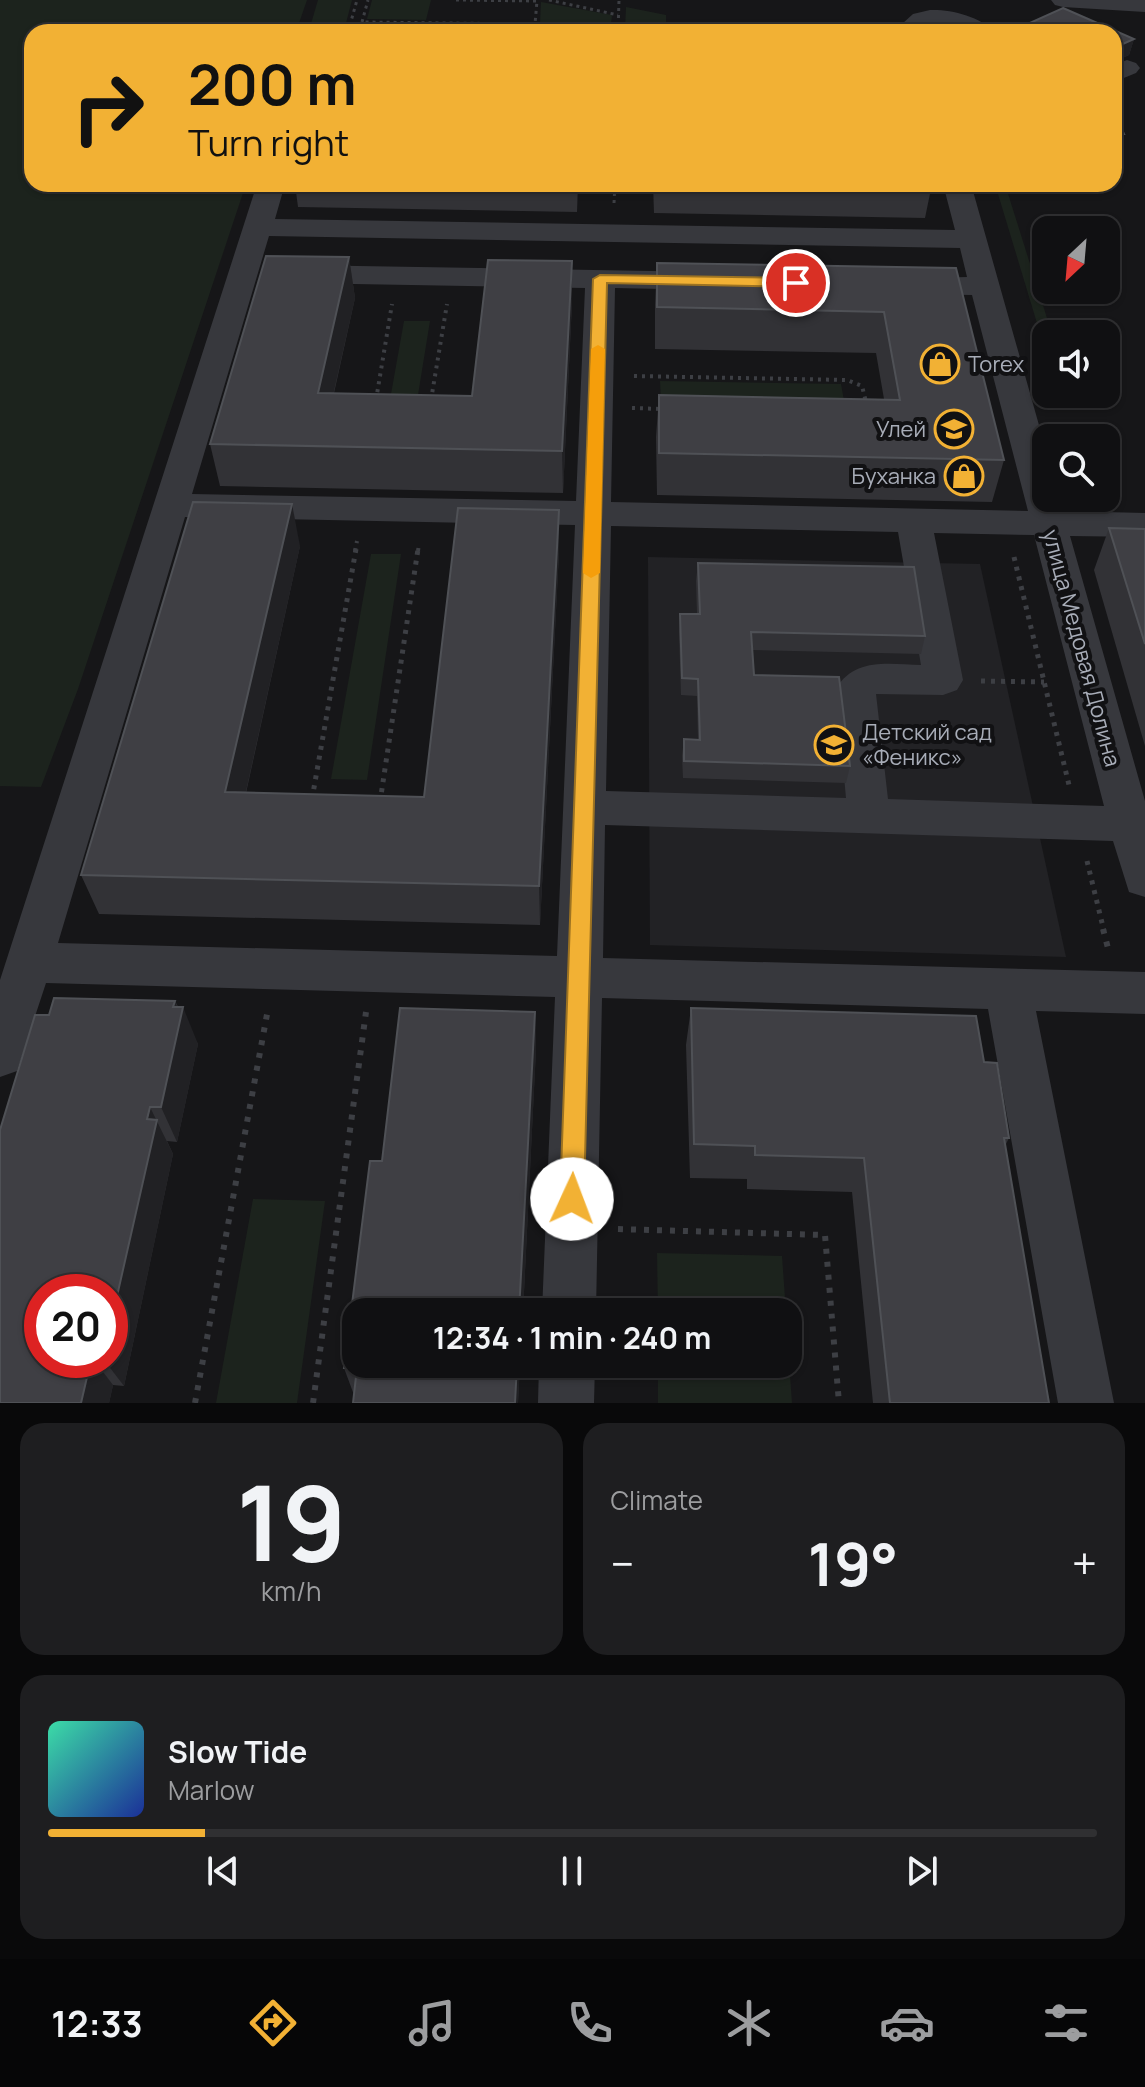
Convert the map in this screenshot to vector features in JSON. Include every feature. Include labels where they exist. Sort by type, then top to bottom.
[{"type":"street","points":[[1063,0],[1145,5]]},
{"type":"street","points":[[914,24],[925,18],[940,17],[959,24]]},
{"type":"street","points":[[0,1055],[269,192]]},
{"type":"street","name":"улица Медовая Долина","points":[[959,192],[1145,879]]},
{"type":"street","points":[[258,227],[972,239]]},
{"type":"street","points":[[243,273],[735,281]]},
{"type":"street","points":[[569,1298],[600,279]]},
{"type":"street","points":[[873,284],[985,286]]},
{"type":"street","points":[[171,505],[1145,525]]},
{"type":"street","points":[[869,816],[856,689],[867,680],[943,680],[914,520]]},
{"type":"street","points":[[584,807],[1130,824]]},
{"type":"street","points":[[29,962],[1132,992]]},
{"type":"street","points":[[1008,989],[1086,1403]]},
{"type":"street","points":[[566,1403],[567,1378]]},
{"type":"path","points":[[350,24],[357,0]]},
{"type":"path","points":[[368,0],[362,22],[535,24],[537,1]]},
{"type":"path","points":[[456,0],[555,1]]},
{"type":"path","points":[[549,0],[618,15]]},
{"type":"path","points":[[618,24],[619,0]]},
{"type":"path","points":[[383,405],[375,395],[397,276]]},
{"type":"path","points":[[426,404],[433,396],[451,277]]},
{"type":"path","points":[[597,392],[847,380],[863,388],[866,406],[862,410]]},
{"type":"path","points":[[597,392],[676,409]]},
{"type":"path","points":[[318,807],[312,801],[311,794],[363,509]]},
{"type":"path","points":[[373,807],[383,796],[424,510]]},
{"type":"path","points":[[1006,522],[1078,822],[1132,992]]},
{"type":"path","points":[[1006,682],[1044,682]]},
{"type":"path","points":[[195,1403],[275,969]]},
{"type":"path","points":[[313,1403],[372,972]]},
{"type":"path","points":[[571,1228],[825,1235],[839,1403]]},
{"type":"shaded area","points":[[0,0],[307,0],[299,24],[24,24],[24,192],[243,192],[78,689],[41,787],[0,786]]},
{"type":"shaded area","points":[[318,0],[352,0],[346,24],[311,24]]},
{"type":"shaded area","points":[[372,0],[431,0],[426,20],[367,19]]},
{"type":"shaded area","points":[[541,2],[612,15],[611,24],[540,23]]},
{"type":"shaded area","points":[[626,7],[666,15],[663,24],[625,24]]},
{"type":"shaded area","points":[[997,192],[1008,192],[1032,270],[1032,304],[1043,304],[1048,320],[1036,320]]},
{"type":"shaded area","points":[[404,321],[430,321],[418,395],[391,394]]},
{"type":"shaded area","points":[[660,381],[841,384],[845,406],[661,402]]},
{"type":"shaded area","points":[[371,554],[401,554],[367,780],[331,779]]},
{"type":"shaded area","name":"Детский сад «Феникс»","points":[[648,557],[980,564],[1066,957],[650,945]]},
{"type":"shaded area","points":[[253,1199],[325,1201],[297,1403],[216,1403]]},
{"type":"shaded area","points":[[657,1253],[782,1256],[785,1298],[658,1298]]},
{"type":"shaded area","points":[[658,1378],[790,1378],[792,1403],[658,1403]]},
{"type":"building","points":[[1063,8],[1100,24],[1036,24],[1032,22]]},
{"type":"building","points":[[1122,34],[1134,39],[1122,44]]},
{"type":"building","points":[[266,256],[349,257],[318,393],[472,396],[488,260],[572,261],[562,451],[210,444]]},
{"type":"building","points":[[657,263],[956,268],[1004,460],[659,453],[659,395],[900,400],[884,312],[657,307]]},
{"type":"building","points":[[193,502],[292,504],[225,792],[424,797],[458,508],[559,510],[539,886],[81,875]]},
{"type":"building","points":[[1109,528],[1145,529],[1145,644]]},
{"type":"building","points":[[698,563],[914,567],[925,636],[751,632],[754,675],[839,677],[850,766],[684,761],[684,739],[700,740],[698,679],[682,678],[680,614],[700,614]]},
{"type":"building","points":[[54,998],[175,1001],[173,1007],[183,1007],[161,1107],[150,1107],[147,1119],[157,1120],[122,1274],[24,1274],[24,1378],[87,1378],[81,1403],[0,1403],[0,1130],[35,1015],[49,1015]]},
{"type":"building","points":[[400,1008],[535,1012],[520,1298],[353,1298],[370,1161],[382,1161]]},
{"type":"building","points":[[691,1008],[976,1016],[984,1062],[997,1063],[1009,1138],[1004,1138],[1049,1403],[890,1403],[864,1158],[755,1155],[755,1146],[694,1144]]},
{"type":"building","points":[[356,1378],[516,1378],[515,1403],[353,1403]]},
{"type":"slow traffic","points":[[591,573],[598,349]]},
{"type":"place","name":"Torex","points":[[940,364]]},
{"type":"place","name":"Улей","points":[[954,429]]},
{"type":"place","name":"Буханка","points":[[964,476]]},
{"type":"place","name":"Детский сад «Феникс»","points":[[834,745]]},
{"type":"route","points":[[572,1199],[600,279],[796,283]]}]
